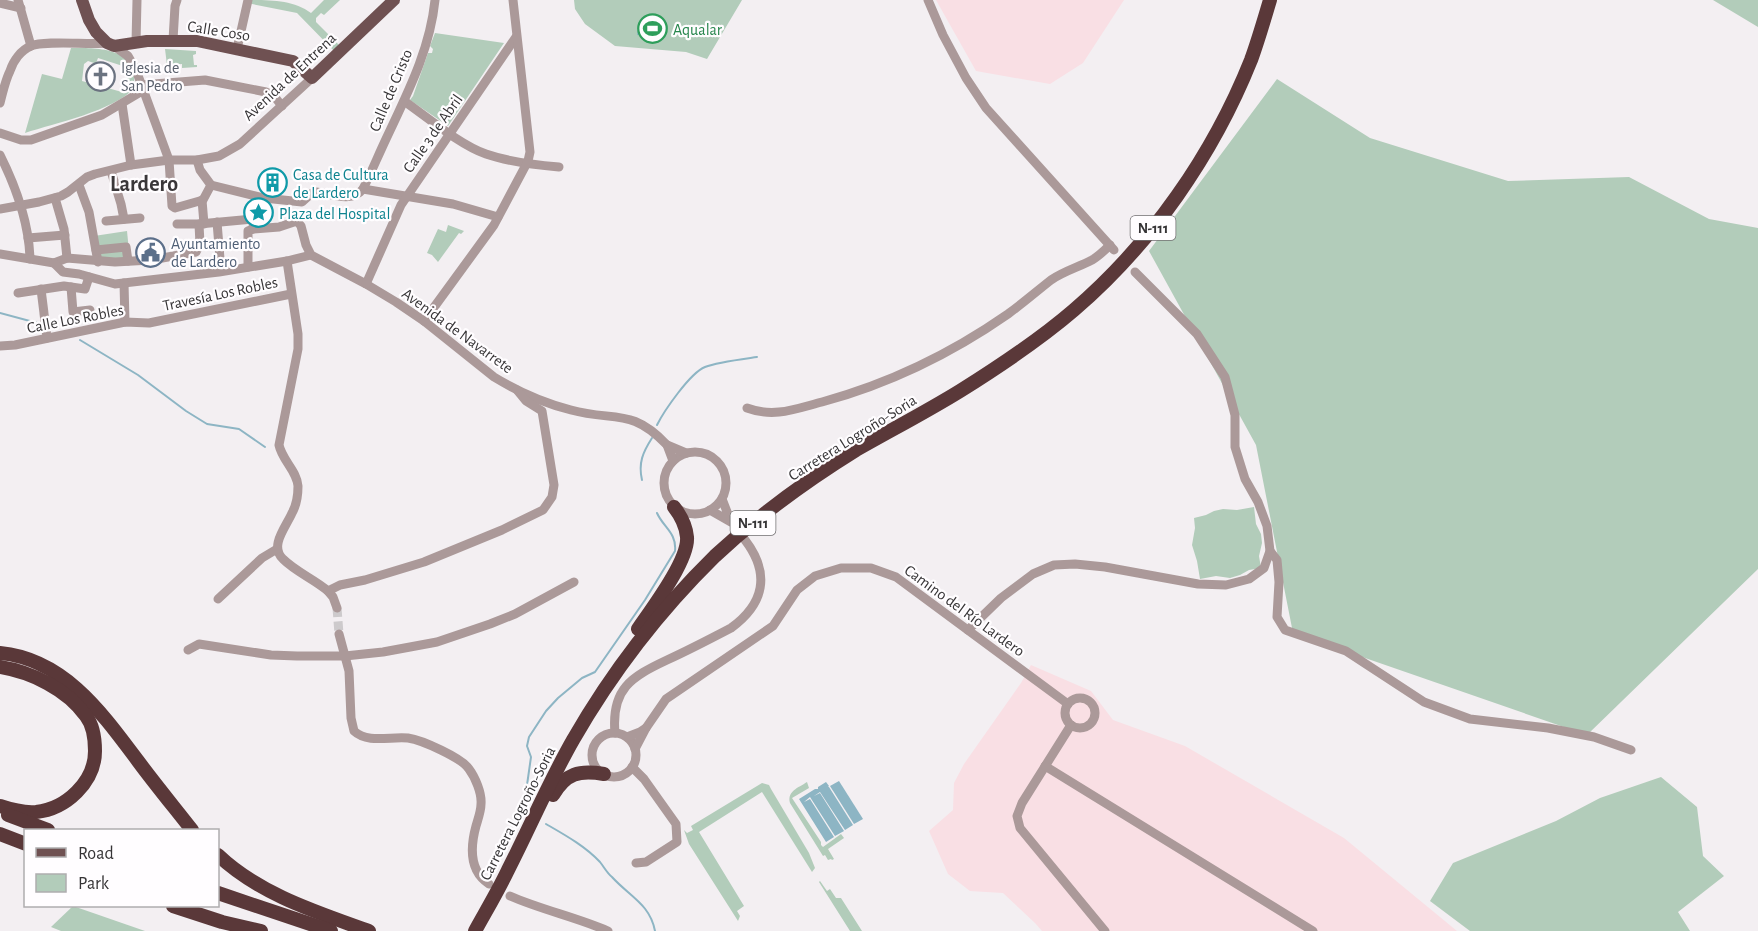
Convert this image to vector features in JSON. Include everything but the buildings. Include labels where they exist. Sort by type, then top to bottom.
[{"type":"highway","name":"Carretera Logroño-Soria","points":[[475,931],[571,743],[605,687],[637,643],[691,581],[733,540],[777,503],[823,471],[957,393],[1013,357],[1076,308],[1119,267],[1169,206],[1208,146],[1244,76],[1270,0]]},
{"type":"highway","points":[[571,743],[595,690],[650,612],[683,557],[687,538],[685,527],[674,507]]},
{"type":"highway","points":[[0,653],[35,661],[61,675],[85,694],[190,829]]},
{"type":"highway","points":[[0,667],[34,676],[74,702],[87,718],[95,740],[95,757],[91,772],[83,786],[71,798],[39,812],[13,810],[0,806]]},
{"type":"highway","points":[[506,874],[523,852],[562,782],[582,772],[604,774]]},
{"type":"highway","points":[[0,812],[43,829]]},
{"type":"highway","points":[[0,834],[24,843]]},
{"type":"highway","points":[[0,841],[24,849]]},
{"type":"highway","points":[[219,856],[229,866],[269,892],[369,931]]},
{"type":"highway","points":[[219,892],[331,931]]},
{"type":"highway","points":[[176,907],[222,922],[261,931]]},
{"type":"highway","points":[[195,907],[266,931]]},
{"type":"main road","points":[[82,0],[93,26],[110,45]]},
{"type":"main road","name":"Avenida de Entrena","points":[[312,78],[394,0]]},
{"type":"main road","name":"Calle Coso","points":[[110,45],[197,40],[293,61],[312,78]]},
{"type":"street","points":[[136,43],[137,0]]},
{"type":"street","points":[[174,40],[177,0]]},
{"type":"street","points":[[237,49],[248,0]]},
{"type":"street","name":"Calle de Cristo","points":[[363,189],[404,101],[426,43],[435,0]]},
{"type":"street","points":[[424,321],[498,217],[527,164],[530,152],[513,0]]},
{"type":"street","points":[[747,408],[763,413],[783,412],[850,393],[909,370],[953,348],[1008,314],[1053,279],[1112,248],[986,108],[952,52],[928,0]]},
{"type":"street","points":[[0,3],[19,4],[31,46]]},
{"type":"street","name":"Calle 3 de Abril","points":[[366,284],[398,211],[407,196],[516,37]]},
{"type":"street","points":[[0,103],[5,70],[31,46],[44,44],[110,45],[131,59],[169,160],[174,207],[202,200],[211,185]]},
{"type":"street","name":"Avenida de Entrena","points":[[0,209],[55,198],[79,185],[91,175],[131,165],[169,160],[197,160],[229,152],[312,78]]},
{"type":"street","points":[[0,134],[21,140],[31,140],[102,115],[122,104],[142,88],[205,80],[266,92],[274,96],[282,106]]},
{"type":"street","points":[[404,101],[450,134],[484,153],[527,164],[559,167]]},
{"type":"street","points":[[122,104],[131,165]]},
{"type":"street","points":[[0,155],[15,186],[28,238],[30,259]]},
{"type":"street","points":[[197,160],[200,170],[211,185],[264,198],[302,202],[316,192],[353,197],[363,189],[453,204],[498,217]]},
{"type":"street","points":[[111,171],[124,219]]},
{"type":"street","points":[[79,185],[89,212],[98,262]]},
{"type":"street","points":[[55,198],[65,235],[68,258]]},
{"type":"street","points":[[252,229],[253,219],[257,214],[262,214],[264,198]]},
{"type":"street","points":[[0,254],[54,263],[68,258],[98,262],[127,262],[195,252],[200,244],[202,200]]},
{"type":"street","points":[[63,272],[107,283],[124,283],[248,267],[311,255],[297,221],[294,202]]},
{"type":"street","points":[[106,222],[140,218]]},
{"type":"street","points":[[177,224],[253,219]]},
{"type":"street","points":[[248,267],[248,231],[279,227],[297,221]]},
{"type":"street","points":[[217,222],[221,271]]},
{"type":"street","points":[[28,238],[65,235]]},
{"type":"street","points":[[96,250],[126,247],[127,262]]},
{"type":"street","name":"Avenida de Navarrete","points":[[311,255],[366,284],[424,321],[494,377],[516,389],[573,410],[626,417],[637,421],[654,432],[667,445]]},
{"type":"street","points":[[286,261],[298,334],[298,349],[279,445],[282,455],[296,478],[297,493],[295,507],[277,549],[285,561],[328,591],[333,597],[336,608]]},
{"type":"street","points":[[54,263],[63,272],[73,312],[90,310]]},
{"type":"street","points":[[968,630],[1000,598],[1033,574],[1054,566],[1075,564],[1105,567],[1198,584],[1226,585],[1249,579],[1264,568],[1270,551],[1267,526],[1258,502],[1245,479],[1235,447],[1235,415],[1226,377],[1197,334],[1135,272]]},
{"type":"street","points":[[18,293],[66,286],[85,289],[89,277]]},
{"type":"street","points":[[124,283],[124,322]]},
{"type":"street","points":[[41,290],[47,338]]},
{"type":"street","name":"Travesía Los Robles","points":[[155,322],[291,294]]},
{"type":"street","name":"Calle Los Robles","points":[[0,346],[15,345],[124,322],[155,322]]},
{"type":"street","points":[[328,591],[424,562],[502,530],[543,510],[552,497],[554,485],[542,411],[526,401],[516,389]]},
{"type":"street","points":[[667,445],[686,453],[703,453],[718,463],[724,472],[726,483],[722,499],[711,510],[694,514],[683,512],[674,507],[666,496],[663,485],[665,473],[673,461],[686,453]]},
{"type":"street","points":[[667,445],[673,461]]},
{"type":"street","points":[[711,510],[733,525],[722,499]]},
{"type":"street","points":[[615,733],[614,715],[617,701],[621,692],[635,676],[731,628],[744,619],[754,606],[761,579],[758,563],[745,540]]},
{"type":"street","points":[[218,600],[262,558],[277,549]]},
{"type":"street","points":[[1270,551],[1276,560],[1279,582],[1277,617],[1285,630],[1346,651],[1424,702],[1470,719],[1548,728],[1594,737],[1631,750]]},
{"type":"street","name":"Camino del Río Lardero","points":[[635,749],[666,699],[773,626],[797,590],[815,576],[841,568],[871,568],[896,577],[1068,704]]},
{"type":"street","points":[[188,650],[199,645],[208,645],[271,655],[345,656],[383,652],[437,642],[490,624],[515,614],[574,582]]},
{"type":"street","points":[[339,634],[349,671],[351,718],[354,731],[365,738],[409,738],[421,742],[457,759],[471,771],[482,801],[474,838],[473,866],[477,874],[489,884]]},
{"type":"street","points":[[1077,698],[1088,700],[1094,708],[1094,719],[1082,728],[1071,725],[1065,713],[1068,704],[1077,698]]},
{"type":"street","points":[[1071,725],[1022,803],[1018,811],[1018,822],[1025,834],[1105,931]]},
{"type":"street","points":[[627,736],[635,749],[636,760],[632,767],[619,776],[604,774],[593,761],[593,749],[597,741],[603,736],[615,733],[627,736],[646,728]]},
{"type":"street","points":[[1045,766],[1313,931]]},
{"type":"street","points":[[632,767],[644,779],[676,824],[677,842],[646,862],[636,864]]},
{"type":"street","points":[[510,896],[608,931]]},
{"type":"shaded area","points":[[936,0],[1124,0],[1083,63],[1050,84],[976,71]]},
{"type":"shaded area","points":[[1031,665],[1091,691],[1113,720],[1185,746],[1344,838],[1457,931],[1042,931],[1003,893],[970,891],[948,874],[929,831],[953,810],[954,783],[964,764],[1021,683]]},
{"type":"green space","points":[[248,0],[289,3],[311,13],[324,0],[340,0],[324,15],[321,13],[316,18],[316,22],[343,49],[337,54],[297,13],[247,3]]},
{"type":"green space","name":"Aqualar","points":[[574,0],[742,0],[707,59],[686,52],[615,46],[585,24],[575,9]]},
{"type":"green space","points":[[1713,0],[1758,0],[1758,27]]},
{"type":"green space","points":[[435,33],[504,43],[448,126],[410,100],[428,53],[432,53],[433,49],[430,46]]},
{"type":"green space","points":[[71,48],[93,48],[124,57],[130,64],[134,75],[134,88],[125,96],[99,110],[25,133],[42,74],[62,79]],"holes":[[[98,58],[129,68],[122,92],[82,81],[84,64],[88,61],[94,63],[95,66]]]},
{"type":"green space","points":[[165,49],[196,51],[193,55],[194,65],[197,67],[182,68],[182,64],[167,65]]},
{"type":"green space","points":[[1277,79],[1370,138],[1508,181],[1629,177],[1709,219],[1758,228],[1758,569],[1587,735],[1293,633],[1256,445],[1149,251]]},
{"type":"green space","points":[[448,225],[464,231],[459,233],[438,262],[427,253],[438,229],[446,232]]},
{"type":"green space","points":[[127,231],[130,261],[98,262],[94,236]]},
{"type":"green space","points":[[1254,507],[1256,524],[1261,534],[1262,543],[1259,556],[1261,568],[1230,578],[1216,576],[1200,579],[1192,545],[1194,518],[1223,509],[1237,510]]},
{"type":"green space","points":[[1661,777],[1697,807],[1703,856],[1724,876],[1678,912],[1690,931],[1470,931],[1430,901],[1453,863],[1556,821],[1600,798]]},
{"type":"green space","points":[[807,782],[809,788],[792,798],[823,847],[841,834],[844,838],[828,849],[834,859],[832,860],[823,856],[790,803],[792,793]]},
{"type":"green space","points":[[762,783],[769,785],[809,853],[815,868],[812,872],[762,792],[699,832],[744,906],[737,911],[740,916],[738,921],[689,844],[684,830],[687,833],[693,830],[691,826]]},
{"type":"green space","points":[[820,881],[827,891],[830,889],[836,898],[841,898],[862,931],[850,931]]},
{"type":"green space","points":[[72,907],[76,907],[145,931],[61,931],[51,927]]},
{"type":"water","name":"Aqualar","points":[[639,21],[666,24],[664,37],[637,35]]},
{"type":"water","points":[[839,781],[863,819],[854,824],[830,786]]},
{"type":"water","points":[[826,782],[853,825],[845,830],[820,792],[814,796],[820,793],[844,831],[835,836],[810,797],[804,802],[810,799],[834,837],[826,842],[799,799],[818,787]]},
{"type":"waterway","points":[[0,313],[41,324]]},
{"type":"waterway","points":[[80,340],[138,375],[207,424],[239,429],[265,447]]},
{"type":"waterway","points":[[657,425],[678,393],[699,371],[716,364],[757,357]]},
{"type":"waterway","points":[[642,480],[642,458],[652,438]]},
{"type":"waterway","points":[[530,800],[527,785],[531,757],[527,746],[529,737],[546,711],[558,698],[582,678],[595,672],[645,600],[675,551],[674,539],[657,513]]},
{"type":"waterway","points":[[546,824],[594,856],[610,875],[644,907],[655,931]]},
{"type":"tunnel","points":[[337,608],[339,634]]},
{"type":"place","name":"Aqualar","points":[[652,29]]},
{"type":"place","name":"Iglesia de San Pedro","points":[[100,76]]},
{"type":"place","name":"Casa de Cultura de Lardero","points":[[272,183]]},
{"type":"place","name":"Plaza del Hospital","points":[[258,213]]},
{"type":"place","name":"Ayuntamiento de Lardero","points":[[150,252]]},
{"type":"district","name":"Lardero","points":[[144,183]]}]
